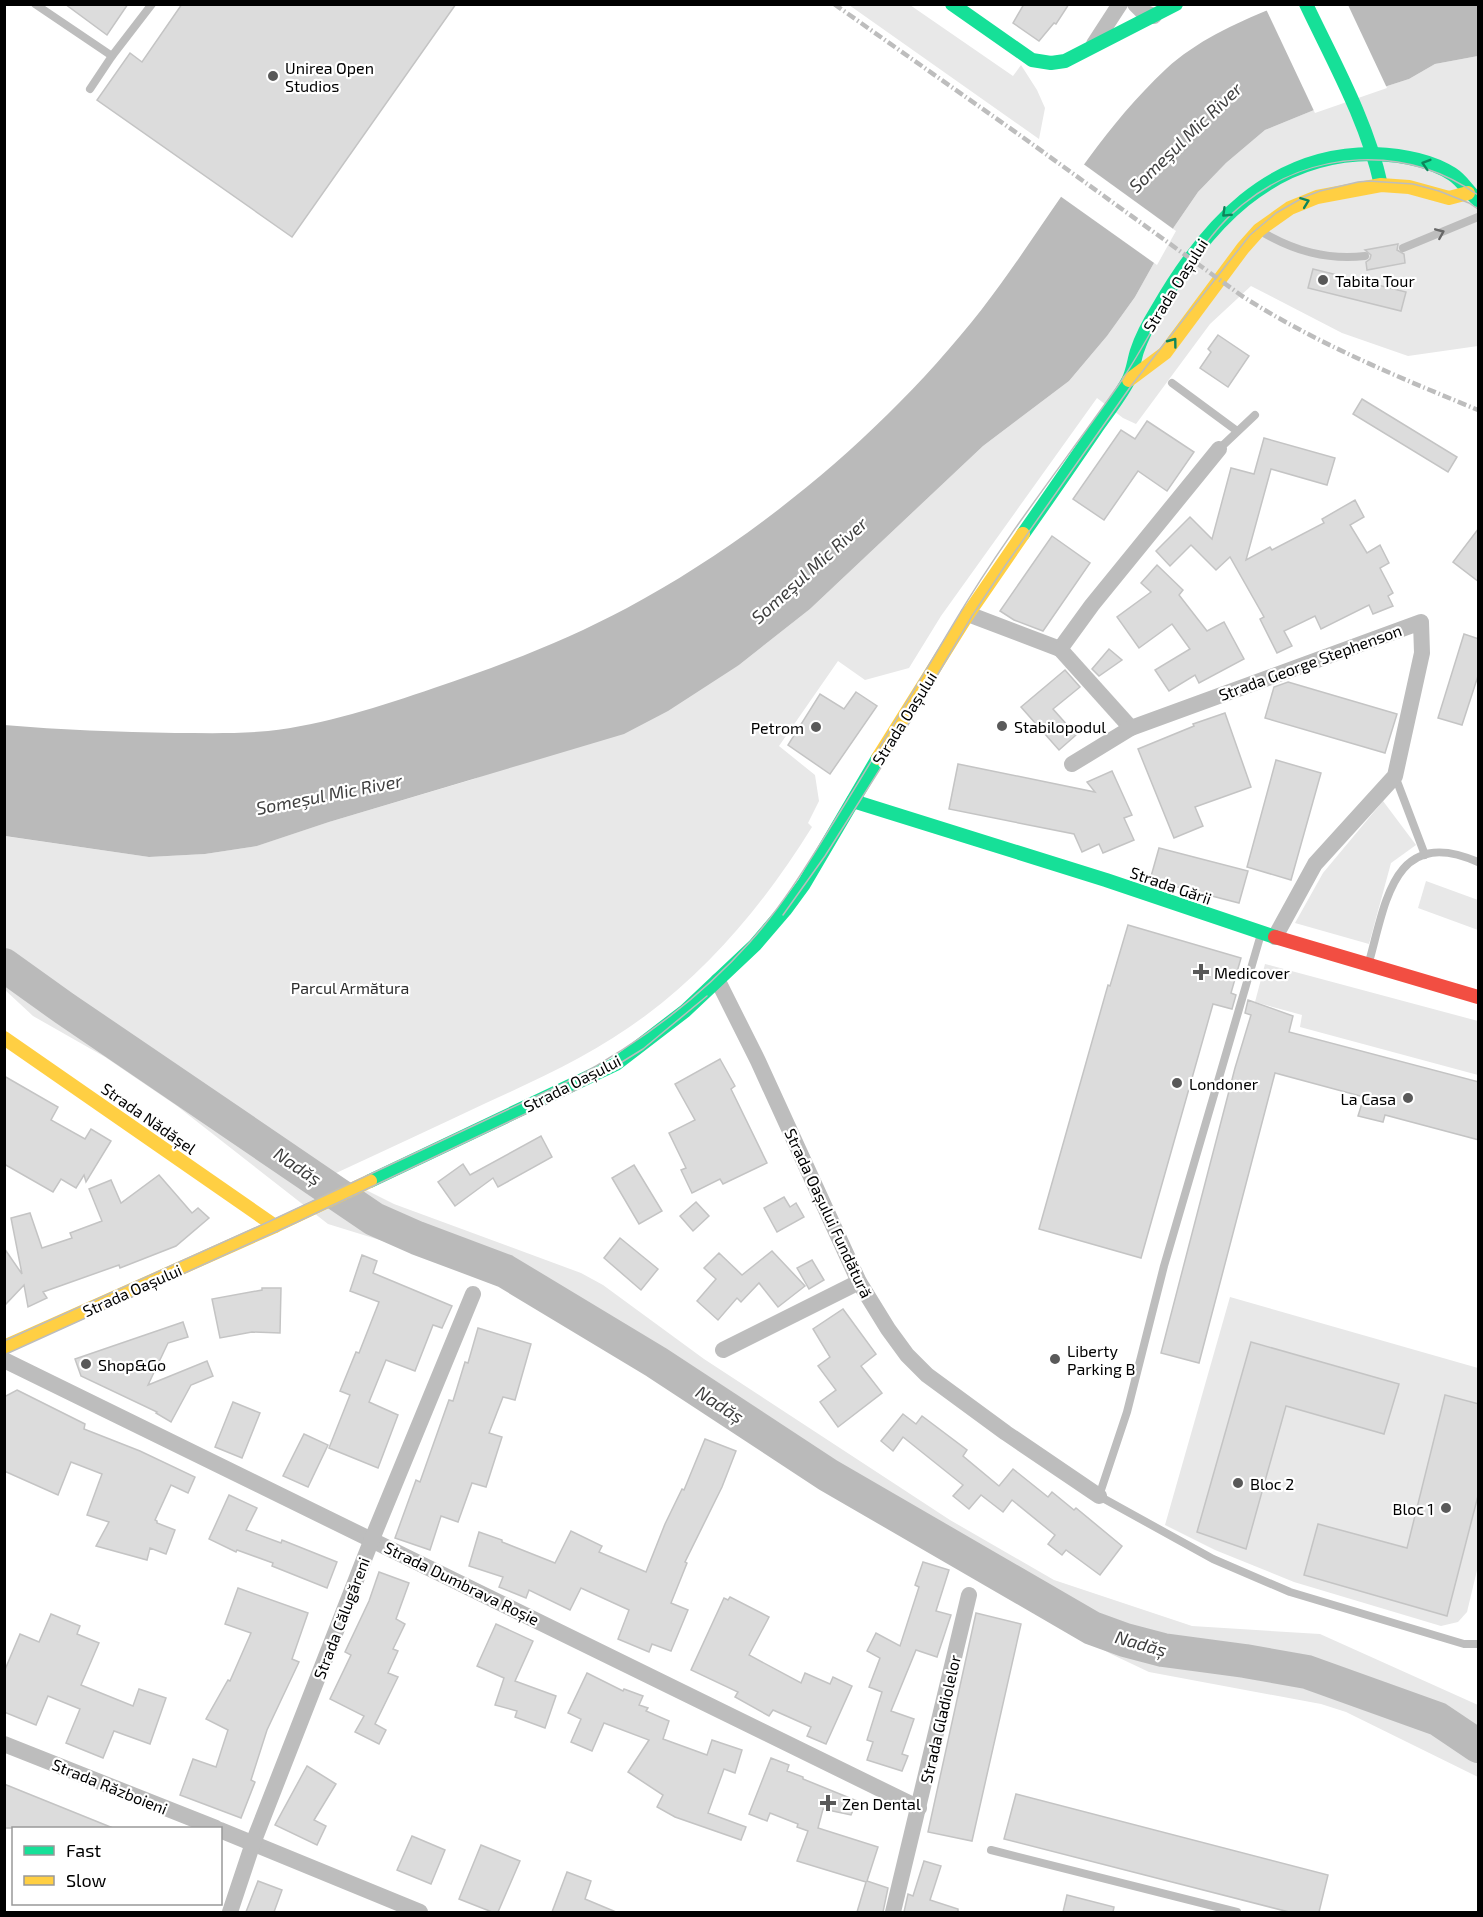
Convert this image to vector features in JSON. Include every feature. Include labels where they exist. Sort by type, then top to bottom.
[{"type":"main road","points":[[952,4],[971,10],[1032,60],[1051,63],[1065,61],[1176,4]]},
{"type":"main road","points":[[1306,4],[1374,154],[1381,185]]},
{"type":"main road","name":"Strada Oașului","points":[[4,1347],[275,1226],[616,1064],[685,1011],[755,945],[785,910],[816,864],[968,614],[1129,380],[1141,340],[1164,298],[1200,243],[1217,223],[1239,201],[1269,181],[1303,165],[1333,156],[1374,154],[1410,159],[1434,166],[1456,177],[1472,196]]},
{"type":"main road","points":[[1472,196],[1479,183]]},
{"type":"main road","name":"Strada Oașului","points":[[1129,380],[1165,354],[1259,230],[1290,208],[1317,197],[1381,185],[1409,187],[1449,198],[1472,196]]},
{"type":"main road","points":[[844,816],[870,807],[862,785]]},
{"type":"main road","name":"Strada Gării","points":[[853,801],[1106,880],[1268,935],[1479,997]]},
{"type":"main road","name":"Strada Nădășel","points":[[4,1038],[275,1226]]},
{"type":"street","points":[[1092,47],[1120,4]]},
{"type":"street","points":[[1135,4],[1143,12],[1154,15]]},
{"type":"street","points":[[1060,649],[1092,605],[1219,449]]},
{"type":"street","points":[[968,614],[1060,649],[1131,728]]},
{"type":"street","name":"Strada George Stephenson","points":[[1072,764],[1131,728],[1421,622],[1422,653],[1395,776],[1315,864],[1268,935]]},
{"type":"street","name":"Strada Oașului Fundătură","points":[[718,981],[758,1061],[859,1282],[907,1355],[927,1375],[1006,1433],[1099,1496]]},
{"type":"street","points":[[723,1350],[859,1282]]},
{"type":"street","name":"Strada Călugăreni","points":[[230,1912],[253,1843],[372,1539],[473,1294]]},
{"type":"street","name":"Strada Dumbrava Roșie","points":[[4,1360],[919,1808]]},
{"type":"street","name":"Strada Gladiolelor","points":[[893,1912],[969,1595]]},
{"type":"street","name":"Strada Războieni","points":[[4,1744],[213,1827]]},
{"type":"street","points":[[222,1831],[420,1912]]},
{"type":"lane","points":[[35,4],[112,56]]},
{"type":"lane","points":[[90,89],[152,4]]},
{"type":"lane","points":[[1402,248],[1479,217]]},
{"type":"lane","points":[[1259,230],[1302,251],[1317,255],[1341,258],[1365,256]]},
{"type":"lane","points":[[1172,383],[1237,430]]},
{"type":"lane","points":[[1219,449],[1255,415]]},
{"type":"lane","points":[[1395,776],[1425,855]]},
{"type":"lane","points":[[1368,964],[1389,891],[1401,870],[1412,860],[1437,852],[1456,853],[1479,862]]},
{"type":"lane","points":[[1268,935],[1164,1266],[1127,1412],[1099,1496],[1213,1559],[1290,1592],[1464,1644],[1479,1644]]},
{"type":"lane","points":[[991,1850],[1237,1912]]},
{"type":"green space","points":[[849,5],[910,5],[1013,76],[1021,65],[1045,108],[1039,139]]},
{"type":"green space","name":"Parcul Armătura","points":[[1478,56],[1478,346],[1408,356],[1342,333],[1251,286],[1210,324],[1136,424],[1123,418],[1097,398],[941,616],[909,668],[865,680],[838,661],[779,746],[815,775],[819,801],[808,823],[812,827],[758,905],[717,953],[645,1016],[588,1053],[334,1174],[394,1204],[581,1273],[603,1285],[704,1359],[950,1520],[1054,1580],[1192,1626],[1320,1634],[1478,1705],[1478,1777],[1346,1712],[1321,1704],[1149,1672],[1111,1654],[967,1571],[747,1435],[516,1285],[467,1267],[328,1224],[177,1106],[105,1057],[33,1016],[5,990],[4,836],[149,857],[205,854],[257,846],[474,779],[739,665],[810,609],[983,446],[1069,381],[1107,336],[1135,297],[1174,227],[1198,192],[1226,163],[1265,130],[1319,108],[1409,79],[1435,64]]},
{"type":"green space","points":[[1383,801],[1416,845],[1391,863],[1369,944],[1295,923],[1323,873]]},
{"type":"green space","points":[[1426,881],[1478,900],[1478,930],[1418,908]]},
{"type":"green space","points":[[1265,964],[1478,1021],[1478,1075],[1300,1027],[1302,1015],[1255,1002]]},
{"type":"green space","points":[[1230,1297],[1478,1368],[1478,1566],[1467,1612],[1458,1622],[1441,1626],[1294,1582],[1215,1550],[1165,1525]]},
{"type":"water","name":"Someşul Mic River","points":[[1281,5],[1478,5],[1478,56],[1435,64],[1409,79],[1319,108],[1265,130],[1226,163],[1198,192],[1174,227],[1135,297],[1107,336],[1069,381],[983,446],[810,609],[739,665],[668,711],[624,734],[329,822],[257,846],[205,854],[149,857],[5,836],[4,725],[111,731],[234,733],[268,731],[331,720],[459,680],[556,642],[627,608],[726,548],[820,476],[906,396],[982,309],[1091,154],[1139,96],[1166,69],[1192,49],[1220,32]]},
{"type":"pier","points":[[1272,4],[1348,5],[1387,88],[1315,113],[1265,7]]},
{"type":"pier","points":[[1082,163],[1176,231],[1157,265],[1060,196]]},
{"type":"building","points":[[65,4],[128,4],[107,35]]},
{"type":"building","points":[[182,4],[456,4],[292,237],[97,100],[130,53],[142,62]]},
{"type":"building","points":[[1024,4],[1069,4],[1056,24],[1054,23],[1039,41],[1013,23]]},
{"type":"building","points":[[1398,244],[1397,250],[1404,254],[1405,263],[1367,270],[1366,262],[1371,255],[1365,250]]},
{"type":"building","points":[[1313,269],[1406,292],[1401,311],[1308,288]]},
{"type":"building","points":[[1218,335],[1249,356],[1228,387],[1200,368],[1211,352],[1208,349]]},
{"type":"building","points":[[1362,399],[1457,457],[1448,472],[1353,414]]},
{"type":"building","points":[[1147,421],[1194,452],[1167,491],[1138,471],[1104,520],[1073,499],[1121,430],[1135,439]]},
{"type":"building","points":[[1264,438],[1335,458],[1327,485],[1271,469],[1246,560],[1270,547],[1272,550],[1324,523],[1322,519],[1355,500],[1364,517],[1350,525],[1367,553],[1380,545],[1389,563],[1380,568],[1393,593],[1388,596],[1393,606],[1373,614],[1369,605],[1321,629],[1315,616],[1284,631],[1292,646],[1277,653],[1260,619],[1264,617],[1230,557],[1216,570],[1191,545],[1170,566],[1156,551],[1190,517],[1212,539],[1231,468],[1254,474]]},
{"type":"building","points":[[1479,528],[1479,582],[1453,562]]},
{"type":"building","points":[[1052,536],[1090,563],[1043,631],[1014,620],[1000,611]]},
{"type":"building","points":[[1157,565],[1183,590],[1179,595],[1207,631],[1224,622],[1244,659],[1199,683],[1195,675],[1169,691],[1155,670],[1190,649],[1172,624],[1139,648],[1117,617],[1151,592],[1141,583]]},
{"type":"building","points":[[1464,634],[1479,639],[1479,673],[1462,725],[1438,718]]},
{"type":"building","points":[[1109,649],[1122,660],[1099,676],[1092,669]]},
{"type":"building","points":[[1065,670],[1080,687],[1053,709],[1076,735],[1059,750],[1021,707]]},
{"type":"building","points":[[1288,682],[1397,714],[1385,753],[1265,718],[1274,687]]},
{"type":"building","points":[[856,692],[877,706],[830,774],[788,745],[820,694],[844,709]]},
{"type":"building","points":[[1225,713],[1251,787],[1195,807],[1203,826],[1174,838],[1138,749],[1194,726],[1193,724]]},
{"type":"building","points":[[1276,760],[1321,773],[1291,880],[1247,867]]},
{"type":"building","points":[[958,764],[1095,792],[1087,782],[1112,771],[1132,815],[1124,818],[1134,840],[1103,853],[1099,844],[1082,852],[1074,834],[949,809]]},
{"type":"building","points":[[1159,848],[1248,871],[1239,903],[1150,880]]},
{"type":"building","points":[[1128,925],[1241,958],[1231,993],[1236,995],[1232,1009],[1213,1004],[1141,1258],[1039,1229],[1108,985],[1110,986]]},
{"type":"building","points":[[1248,1000],[1293,1016],[1289,1032],[1479,1082],[1479,1140],[1385,1115],[1383,1122],[1358,1116],[1364,1097],[1275,1073],[1199,1363],[1161,1353],[1235,1068],[1251,1015],[1245,1013]]},
{"type":"building","points":[[720,1059],[735,1086],[731,1089],[767,1163],[723,1184],[720,1179],[692,1193],[681,1170],[686,1168],[669,1133],[695,1120],[675,1084]]},
{"type":"building","points":[[4,1076],[58,1107],[51,1120],[85,1139],[91,1129],[111,1141],[86,1182],[84,1175],[76,1188],[61,1179],[53,1192],[4,1164]]},
{"type":"building","points":[[541,1136],[552,1157],[498,1187],[493,1178],[455,1206],[438,1182],[463,1164],[470,1175]]},
{"type":"building","points":[[634,1165],[662,1211],[639,1224],[612,1178]]},
{"type":"building","points":[[159,1175],[192,1213],[198,1208],[209,1218],[176,1246],[120,1268],[119,1265],[43,1292],[47,1298],[28,1307],[24,1285],[4,1306],[4,1248],[22,1274],[11,1218],[30,1213],[42,1248],[72,1238],[70,1233],[102,1221],[89,1189],[111,1180],[121,1203]]},
{"type":"building","points":[[784,1197],[790,1207],[796,1203],[804,1217],[777,1232],[764,1208]]},
{"type":"building","points":[[696,1202],[709,1216],[693,1231],[680,1216]]},
{"type":"building","points":[[620,1238],[658,1269],[641,1290],[604,1258]]},
{"type":"building","points":[[772,1251],[805,1286],[778,1307],[759,1283],[741,1302],[737,1298],[718,1320],[697,1301],[716,1279],[704,1268],[719,1253],[742,1275]]},
{"type":"building","points":[[362,1255],[377,1261],[373,1273],[452,1306],[442,1328],[433,1325],[415,1371],[386,1360],[369,1402],[398,1415],[378,1468],[329,1448],[350,1395],[340,1391],[356,1352],[359,1353],[379,1302],[350,1291]]},
{"type":"building","points":[[812,1260],[824,1280],[809,1289],[797,1268]]},
{"type":"building","points":[[262,1288],[281,1288],[280,1333],[252,1332],[220,1338],[212,1299],[262,1290]]},
{"type":"building","points":[[843,1309],[876,1354],[861,1366],[882,1393],[838,1427],[820,1402],[836,1390],[818,1366],[830,1357],[813,1329]]},
{"type":"building","points":[[183,1322],[188,1337],[168,1343],[148,1385],[207,1361],[213,1376],[191,1385],[171,1422],[157,1412],[81,1376],[75,1359]]},
{"type":"building","points":[[478,1328],[531,1344],[515,1400],[503,1397],[489,1433],[502,1437],[486,1487],[472,1483],[458,1522],[441,1516],[430,1550],[395,1538],[416,1480],[420,1482],[449,1400],[453,1401],[465,1362],[468,1363]]},
{"type":"building","name":"Bloc 2","points":[[1251,1342],[1399,1384],[1384,1434],[1286,1406],[1246,1549],[1197,1532]]},
{"type":"building","points":[[17,1390],[85,1424],[84,1429],[140,1451],[195,1477],[188,1493],[171,1485],[155,1520],[175,1530],[166,1554],[150,1548],[147,1560],[96,1546],[109,1522],[87,1515],[102,1474],[71,1462],[58,1495],[4,1471],[4,1397]]},
{"type":"building","name":"Bloc 1","points":[[1445,1395],[1479,1404],[1479,1492],[1447,1616],[1304,1575],[1318,1524],[1407,1548]]},
{"type":"building","points":[[233,1402],[260,1413],[242,1458],[215,1447]]},
{"type":"building","points":[[903,1414],[916,1424],[922,1416],[967,1450],[963,1456],[999,1486],[1013,1469],[1048,1497],[1052,1492],[1074,1510],[1076,1508],[1122,1546],[1100,1575],[1066,1550],[1062,1555],[1048,1544],[1055,1535],[1012,1500],[1003,1512],[981,1495],[969,1509],[953,1496],[963,1485],[903,1437],[893,1451],[881,1441]]},
{"type":"building","points":[[304,1434],[328,1445],[308,1487],[283,1476]]},
{"type":"building","points":[[705,1439],[736,1451],[722,1487],[685,1562],[687,1563],[671,1603],[688,1610],[671,1651],[652,1644],[649,1652],[618,1639],[629,1610],[581,1588],[570,1610],[529,1590],[526,1598],[499,1587],[503,1577],[469,1566],[479,1532],[555,1563],[571,1531],[602,1546],[599,1552],[646,1572],[665,1524],[682,1489],[684,1490]]},
{"type":"building","points":[[229,1495],[257,1508],[246,1530],[281,1543],[282,1540],[337,1562],[327,1588],[272,1566],[273,1563],[237,1550],[236,1552],[209,1539]]},
{"type":"building","points":[[923,1562],[949,1570],[936,1611],[951,1615],[937,1657],[916,1650],[891,1711],[914,1719],[902,1754],[908,1756],[902,1771],[867,1760],[873,1742],[867,1740],[882,1692],[869,1687],[880,1658],[867,1651],[876,1633],[900,1646],[919,1587],[915,1585]]},
{"type":"building","points":[[379,1572],[409,1583],[396,1619],[405,1624],[393,1649],[398,1651],[388,1673],[398,1677],[375,1724],[386,1730],[379,1744],[355,1732],[364,1716],[330,1699],[351,1655],[345,1652],[369,1601]]},
{"type":"building","points":[[238,1588],[308,1613],[292,1659],[299,1662],[267,1730],[251,1780],[255,1782],[241,1818],[180,1795],[193,1759],[216,1767],[228,1730],[206,1719],[228,1680],[230,1681],[251,1633],[225,1624]]},
{"type":"building","points":[[730,1597],[769,1617],[749,1655],[801,1683],[805,1673],[830,1684],[833,1677],[852,1686],[826,1744],[807,1736],[811,1727],[773,1710],[769,1716],[735,1697],[738,1692],[691,1670],[724,1598],[728,1600]]},
{"type":"building","points":[[976,1613],[1021,1624],[972,1841],[928,1832]]},
{"type":"building","points":[[51,1614],[80,1626],[77,1634],[99,1643],[81,1685],[133,1706],[139,1689],[166,1698],[150,1744],[114,1731],[103,1758],[66,1743],[80,1709],[48,1696],[36,1725],[4,1712],[4,1672],[20,1634],[39,1642]]},
{"type":"building","points":[[496,1624],[533,1641],[515,1681],[556,1696],[545,1728],[515,1717],[517,1711],[495,1705],[504,1678],[477,1666]]},
{"type":"building","points":[[587,1673],[623,1691],[624,1689],[643,1696],[639,1705],[648,1708],[646,1711],[669,1721],[663,1739],[707,1755],[712,1740],[742,1750],[735,1773],[724,1769],[708,1813],[746,1827],[741,1840],[675,1817],[657,1807],[663,1795],[628,1772],[649,1740],[604,1723],[592,1751],[571,1742],[581,1719],[568,1713]]},
{"type":"building","points":[[771,1758],[789,1765],[787,1771],[803,1779],[857,1801],[851,1815],[823,1809],[818,1828],[878,1847],[867,1881],[888,1888],[883,1912],[857,1912],[866,1882],[797,1861],[808,1831],[797,1827],[798,1824],[770,1813],[767,1821],[749,1814]]},
{"type":"building","points":[[307,1766],[336,1784],[314,1820],[326,1826],[317,1845],[275,1825]]},
{"type":"building","points":[[4,1784],[111,1827],[12,1827],[4,1828]]},
{"type":"building","points":[[1016,1794],[1328,1875],[1319,1912],[1289,1912],[1004,1839]]},
{"type":"building","points":[[412,1836],[445,1850],[431,1884],[397,1870]]},
{"type":"building","points":[[481,1845],[520,1861],[498,1912],[492,1912],[459,1899]]},
{"type":"building","points":[[924,1861],[941,1866],[930,1900],[958,1909],[958,1912],[904,1912],[908,1894],[913,1896]]},
{"type":"building","points":[[567,1872],[591,1881],[585,1899],[616,1912],[552,1912]]},
{"type":"building","points":[[258,1881],[282,1890],[274,1912],[246,1912]]},
{"type":"building","points":[[1067,1895],[1114,1907],[1113,1912],[1063,1912]]},
{"type":"waterway","name":"Nadăș","points":[[4,965],[374,1219],[505,1271],[656,1362],[828,1475],[1092,1628],[1163,1650],[1307,1672],[1438,1719],[1478,1746]]},
{"type":"tram line","points":[[4,1341],[268,1222],[571,1080],[644,1036],[666,1019],[710,983],[730,963],[763,927],[786,896],[855,788],[976,587],[1016,527],[1122,380],[1177,287],[1207,242],[1224,222],[1242,205],[1269,186],[1298,173],[1328,164],[1359,160],[1390,161],[1420,167],[1450,178],[1478,195]]},
{"type":"tram line","points":[[783,915],[825,856],[1005,566],[1131,386],[1250,235],[1276,213],[1304,197],[1358,182],[1413,184],[1439,191],[1478,209]]},
{"type":"tram line","points":[[4,1355],[295,1223],[578,1089],[643,1049],[707,996]]},
{"type":"railway","points":[[834,4],[1242,296],[1328,344],[1387,372],[1478,410]]},
{"type":"traffic: fast","points":[[952,4],[1032,60],[1051,63],[1065,61],[1176,4]]},
{"type":"traffic: fast","points":[[1306,4],[1358,115],[1381,185]]},
{"type":"traffic: fast","points":[[1023,534],[1117,400],[1131,374],[1143,335],[1176,279],[1219,223],[1244,200],[1272,181],[1303,166],[1337,157],[1374,154],[1414,159],[1434,165],[1456,177],[1478,200]]},
{"type":"traffic: fast","points":[[370,1181],[616,1064],[685,1011],[755,945],[785,910],[804,884],[878,758]]},
{"type":"traffic: fast","points":[[853,801],[1106,880],[1275,937]]},
{"type":"traffic: slow","points":[[1129,380],[1165,353],[1243,248],[1259,230],[1290,208],[1317,197],[1381,185],[1409,187],[1449,198],[1468,193]]},
{"type":"traffic: slow","points":[[878,758],[968,614],[1023,534]]},
{"type":"traffic: slow","points":[[4,1038],[275,1226]]},
{"type":"traffic: slow","points":[[4,1347],[370,1181]]},
{"type":"traffic: jam","points":[[1275,937],[1478,997]]},
{"type":"place","name":"Unirea Open Studios","points":[[273,76]]},
{"type":"place","name":"Tabita Tour","points":[[1323,280]]},
{"type":"place","name":"Stabilopodul","points":[[1002,726]]},
{"type":"place","name":"Petrom","points":[[816,727]]},
{"type":"place","name":"Medicover","points":[[1201,972]]},
{"type":"place","name":"Londoner","points":[[1177,1083]]},
{"type":"place","name":"La Casa","points":[[1408,1098]]},
{"type":"place","name":"Liberty Parking B","points":[[1055,1359]]},
{"type":"place","name":"Shop&Go","points":[[86,1364]]},
{"type":"place","name":"Bloc 2","points":[[1238,1483]]},
{"type":"place","name":"Bloc 1","points":[[1446,1508]]},
{"type":"place","name":"Zen Dental","points":[[828,1803]]}]
